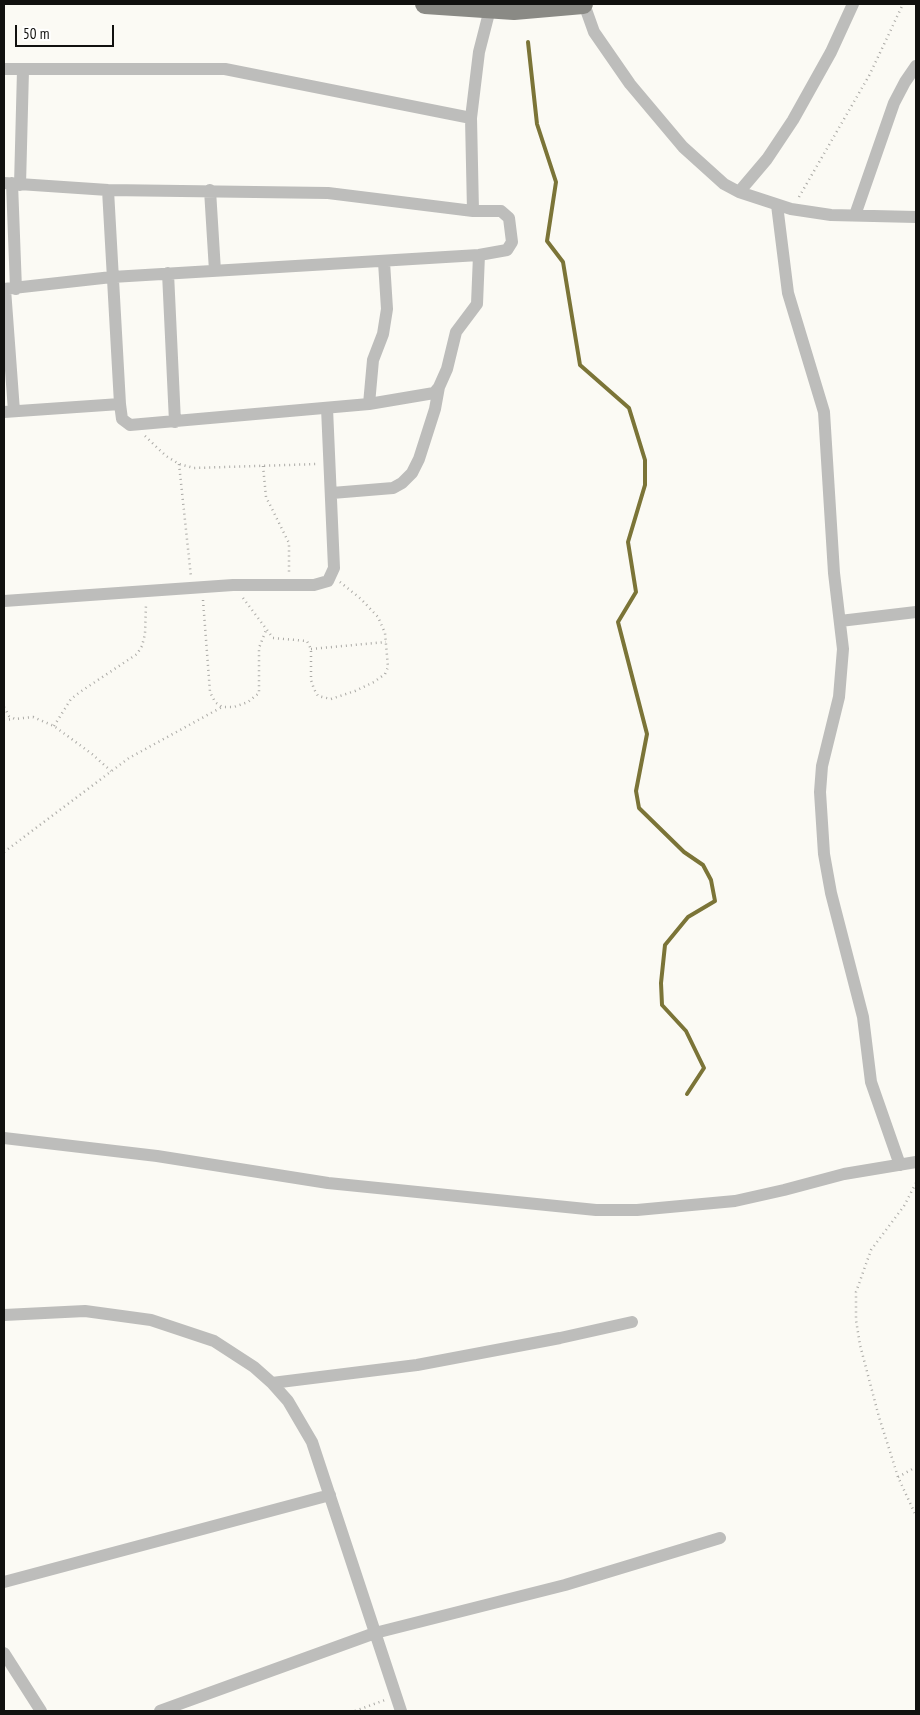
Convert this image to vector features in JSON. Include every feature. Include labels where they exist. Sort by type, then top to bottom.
[{"type":"main road","points":[[425,4],[490,9],[549,8],[583,4]]},
{"type":"street","points":[[583,4],[594,32],[630,84],[695,159],[724,184],[739,192],[791,209],[831,215],[916,217]]},
{"type":"street","points":[[739,192],[767,159],[793,120],[831,52],[853,4]]},
{"type":"street","points":[[473,211],[470,118],[479,52],[490,9]]},
{"type":"street","points":[[856,215],[894,103],[916,66]]},
{"type":"street","points":[[4,69],[225,69],[470,118]]},
{"type":"street","points":[[23,70],[12,184],[8,289],[9,411],[120,404]]},
{"type":"street","points":[[8,289],[112,277],[479,256],[507,250],[511,247],[509,218],[501,211],[473,211],[328,193],[108,190],[12,184]]},
{"type":"street","points":[[108,190],[120,404],[122,419],[130,425],[369,404],[426,395],[434,393],[439,387]]},
{"type":"street","points":[[210,190],[215,271]]},
{"type":"street","points":[[777,205],[788,293],[824,412],[831,534],[843,649],[839,697],[822,766],[820,792],[824,854],[831,893],[862,1011],[871,1082],[900,1165]]},
{"type":"street","points":[[332,492],[393,488],[402,483],[412,473],[419,458],[435,409],[439,387],[447,369],[456,332],[477,304],[479,256]]},
{"type":"street","points":[[369,404],[373,360],[383,334],[387,308],[384,262]]},
{"type":"street","points":[[168,274],[175,422]]},
{"type":"street","points":[[4,601],[233,585],[314,585],[328,581],[332,577],[334,568],[328,408]]},
{"type":"street","points":[[840,621],[916,612]]},
{"type":"street","points":[[4,1138],[157,1156],[328,1183],[596,1210],[637,1210],[734,1200],[784,1190],[844,1174],[916,1162]]},
{"type":"street","points":[[4,1315],[86,1311],[151,1320],[214,1341],[254,1367],[272,1382],[288,1401],[312,1442],[401,1711]]},
{"type":"street","points":[[272,1382],[435,1362],[632,1322]]},
{"type":"street","points":[[4,1582],[330,1495]]},
{"type":"street","points":[[160,1711],[375,1633],[565,1585],[720,1538]]},
{"type":"street","points":[[4,1653],[41,1711]]},
{"type":"path","points":[[791,209],[854,104],[883,49],[902,4]]},
{"type":"path","points":[[130,425],[179,464],[194,468],[330,463]]},
{"type":"path","points":[[179,464],[210,692],[215,702],[222,707]]},
{"type":"path","points":[[263,466],[266,497],[289,543],[288,584]]},
{"type":"path","points":[[233,585],[266,630],[276,640],[307,642],[311,649],[314,688],[318,696],[331,699],[355,692],[385,674],[388,667],[386,642],[378,617],[371,608],[332,577]]},
{"type":"path","points":[[54,726],[71,700],[126,662],[142,646],[145,626],[145,591]]},
{"type":"path","points":[[4,852],[129,758],[222,707],[234,707],[248,702],[259,693],[259,648],[266,630]]},
{"type":"path","points":[[311,649],[386,642]]},
{"type":"path","points":[[4,707],[9,716],[15,718]]},
{"type":"path","points":[[4,720],[33,717],[54,726],[92,754],[111,771]]},
{"type":"path","points":[[916,1183],[904,1206],[871,1250],[856,1292],[856,1320],[860,1345],[898,1477],[916,1516]]},
{"type":"path","points":[[898,1477],[916,1467]]},
{"type":"path","points":[[355,1711],[396,1696]]},
{"type":"waterway","points":[[528,42],[537,124],[556,182],[547,241],[563,262],[580,365],[629,408],[645,460],[645,485],[628,542],[636,592],[618,622],[647,734],[636,791],[639,808],[684,852],[703,865],[711,880],[715,901],[688,917],[665,945],[661,983],[662,1005],[686,1031],[704,1068],[687,1094]]}]
